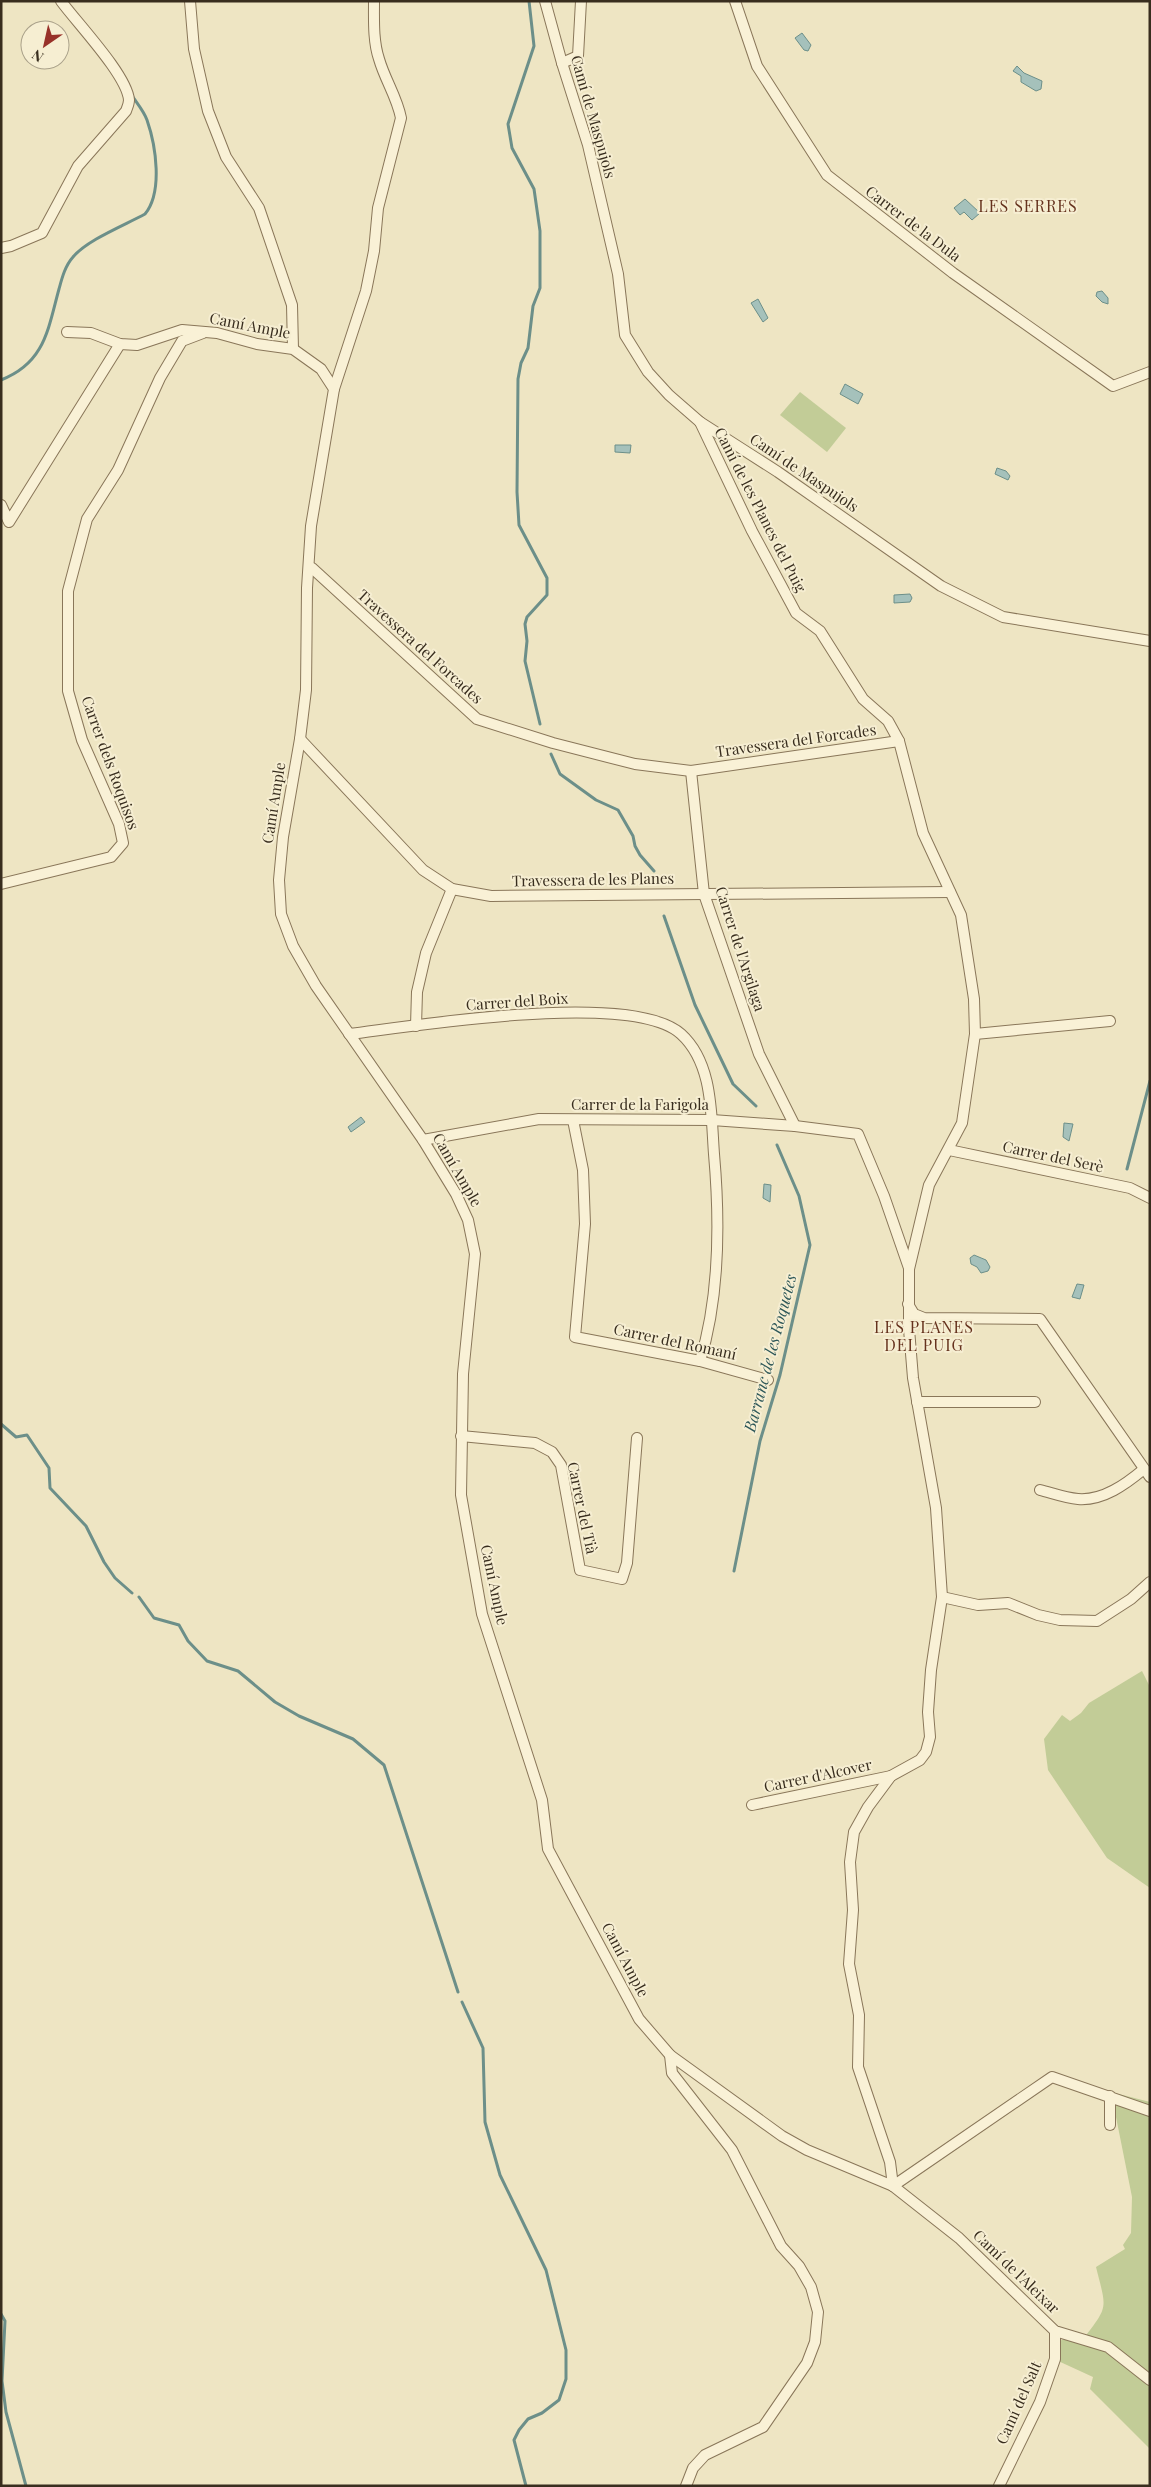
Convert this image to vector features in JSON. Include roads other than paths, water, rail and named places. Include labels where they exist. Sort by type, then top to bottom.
[{"type":"street","points":[[1,248],[11,246],[42,233],[78,166],[126,112],[129,101],[124,86],[103,53],[61,1]]},
{"type":"street","points":[[190,1],[194,49],[208,111],[226,157],[259,208],[292,304],[293,348]]},
{"type":"street","points":[[334,389],[366,291],[374,251],[378,208],[401,118],[398,103],[378,57],[373,25],[374,1]]},
{"type":"street","name":"Camí de Maspujols","points":[[545,1],[588,145],[618,274],[625,335],[648,372],[700,422],[778,472],[941,586],[1003,617],[1150,641]]},
{"type":"street","points":[[562,63],[578,56],[581,1]]},
{"type":"street","name":"Carrer de la Dula","points":[[735,1],[757,66],[827,175],[953,273],[1113,386],[1150,372]]},
{"type":"street","name":"Camí Ample","points":[[67,332],[91,333],[120,344],[137,346],[182,330],[204,333],[217,332],[257,344],[293,348],[321,369],[334,389],[311,526],[307,588],[306,690],[300,739],[283,837],[279,880],[281,914],[293,946],[316,986],[423,1140],[456,1194],[468,1220],[475,1254],[464,1374],[461,1436],[462,1495],[482,1614],[542,1800],[548,1849],[639,2019],[670,2055],[782,2136],[807,2150],[893,2186]]},
{"type":"street","name":"Carrer dels Roquisos","points":[[1,884],[111,857],[123,843],[119,824],[82,740],[68,691],[68,592],[87,519],[118,470],[160,378],[182,341],[204,333]]},
{"type":"street","points":[[1,505],[9,522],[120,344]]},
{"type":"street","name":"Camí de les Planes del Puig","points":[[700,422],[752,531],[796,613],[820,631],[859,692],[888,721],[899,741],[923,833],[960,915],[974,999],[975,1034],[962,1124],[928,1185],[909,1269],[908,1328],[916,1402],[936,1508],[942,1597],[931,1670],[928,1712],[930,1737],[926,1752],[920,1760],[891,1776],[868,1807],[854,1832],[850,1862],[853,1910],[849,1964],[858,2015],[858,2067],[874,2120],[890,2162],[893,2186]]},
{"type":"street","name":"Travessera del Forcades","points":[[312,568],[477,719],[595,755],[635,764],[691,771],[899,741]]},
{"type":"street","name":"Travessera de les Planes","points":[[300,739],[423,870],[452,889],[491,896],[950,892]]},
{"type":"street","name":"Carrer de l'Argilaga","points":[[691,771],[704,894],[759,1054],[795,1126]]},
{"type":"street","points":[[416,1026],[417,992],[426,954],[452,889]]},
{"type":"street","name":"Carrer del Boix","points":[[348,1034],[560,1011],[637,1016],[659,1022],[680,1033],[698,1055],[706,1078],[712,1120],[717,1184],[716,1268],[705,1343],[700,1361]]},
{"type":"street","points":[[975,1034],[1110,1021]]},
{"type":"street","name":"Carrer de la Farigola","points":[[423,1140],[539,1119],[712,1120],[795,1126],[858,1134],[884,1196],[909,1269]]},
{"type":"street","name":"Carrer del Romaní","points":[[573,1120],[583,1170],[586,1224],[575,1336],[700,1361],[768,1380]]},
{"type":"street","name":"Carrer del Serè","points":[[949,1150],[1130,1188],[1150,1198]]},
{"type":"street","points":[[908,1304],[914,1314],[924,1318],[1040,1319],[1147,1473],[1105,1494],[1079,1499],[1040,1490]]},
{"type":"street","points":[[916,1402],[1035,1402]]},
{"type":"street","name":"Carrer del Tià","points":[[461,1436],[535,1443],[552,1452],[561,1465],[580,1570],[622,1579],[627,1563],[637,1438]]},
{"type":"street","points":[[942,1597],[978,1605],[1008,1603],[1038,1615],[1060,1620],[1097,1621],[1131,1599],[1150,1582]]},
{"type":"street","name":"Carrer d'Alcover","points":[[752,1805],[891,1776]]},
{"type":"street","points":[[670,2055],[672,2072],[732,2150],[781,2246],[799,2266],[811,2287],[818,2312],[815,2342],[807,2363],[763,2427],[705,2455],[693,2468],[686,2486]]},
{"type":"street","points":[[893,2186],[1052,2077],[1150,2111]]},
{"type":"street","points":[[1110,2096],[1110,2125]]},
{"type":"street","name":"Camí de l'Aleixar","points":[[893,2186],[959,2238],[1055,2331],[1108,2347],[1150,2380]]},
{"type":"street","name":"Camí del Salt","points":[[998,2485],[1040,2402],[1055,2359],[1055,2331]]},
{"type":"water","points":[[802,33],[811,45],[808,51],[804,50],[795,38]]},
{"type":"water","points":[[1017,66],[1024,73],[1042,81],[1041,89],[1036,91],[1021,82],[1021,76],[1013,71]]},
{"type":"water","points":[[965,199],[980,213],[972,220],[964,212],[960,215],[954,208]]},
{"type":"water","points":[[1102,291],[1108,298],[1108,304],[1102,302],[1096,296],[1097,292]]},
{"type":"water","points":[[758,299],[768,318],[763,322],[751,303]]},
{"type":"water","points":[[845,384],[863,394],[858,404],[840,394]]},
{"type":"water","points":[[615,445],[631,445],[630,453],[615,452]]},
{"type":"water","points":[[997,468],[1006,471],[1010,476],[1008,480],[995,474]]},
{"type":"water","points":[[910,594],[912,598],[910,602],[894,603],[894,595]]},
{"type":"water","points":[[361,1117],[365,1122],[351,1132],[348,1127]]},
{"type":"water","points":[[1064,1123],[1073,1124],[1069,1141],[1063,1137]]},
{"type":"water","points":[[764,1184],[771,1185],[770,1202],[763,1198]]},
{"type":"water","points":[[974,1255],[986,1260],[990,1267],[988,1271],[981,1273],[977,1267],[971,1264],[970,1258]]},
{"type":"water","points":[[1077,1284],[1084,1285],[1080,1299],[1072,1297]]},
{"type":"waterway","name":"Barranc de les Roquetes","points":[[529,1],[534,46],[508,124],[512,148],[534,189],[540,231],[540,288],[533,306],[528,348],[521,363],[518,379],[517,492],[519,525],[547,578],[547,595],[527,617],[525,624],[527,641],[525,661],[540,724]]},
{"type":"waterway","points":[[1,380],[16,373],[36,354],[47,331],[63,276],[73,257],[97,239],[145,214],[151,205],[156,181],[153,143],[146,117],[131,94]]},
{"type":"waterway","name":"Barranc de les Roquetes","points":[[551,754],[560,774],[596,800],[618,810],[633,836],[635,846],[640,855],[654,871]]},
{"type":"waterway","name":"Barranc de les Roquetes","points":[[664,916],[695,1005],[733,1084],[756,1106]]},
{"type":"waterway","points":[[1127,1169],[1150,1081]]},
{"type":"waterway","name":"Barranc de les Roquetes","points":[[734,1571],[760,1441],[780,1375],[810,1245],[799,1196],[777,1145]]},
{"type":"waterway","points":[[1,1424],[16,1437],[27,1435],[49,1468],[50,1488],[86,1526],[104,1562],[115,1578],[132,1593]]},
{"type":"waterway","points":[[139,1597],[154,1618],[179,1625],[188,1641],[207,1661],[238,1671],[275,1702],[299,1716],[353,1739],[384,1765],[458,1992]]},
{"type":"waterway","points":[[462,2002],[483,2048],[485,2122],[500,2175],[546,2270],[566,2350],[566,2379],[559,2400],[542,2413],[528,2419],[514,2440],[526,2486]]},
{"type":"waterway","points":[[1,2314],[5,2321],[2,2381],[6,2412],[26,2486]]},
{"type":"district","name":"LES SERRES","points":[[1028,206]]},
{"type":"district","name":"LES PLANES DEL PUIG","points":[[924,1336]]}]
